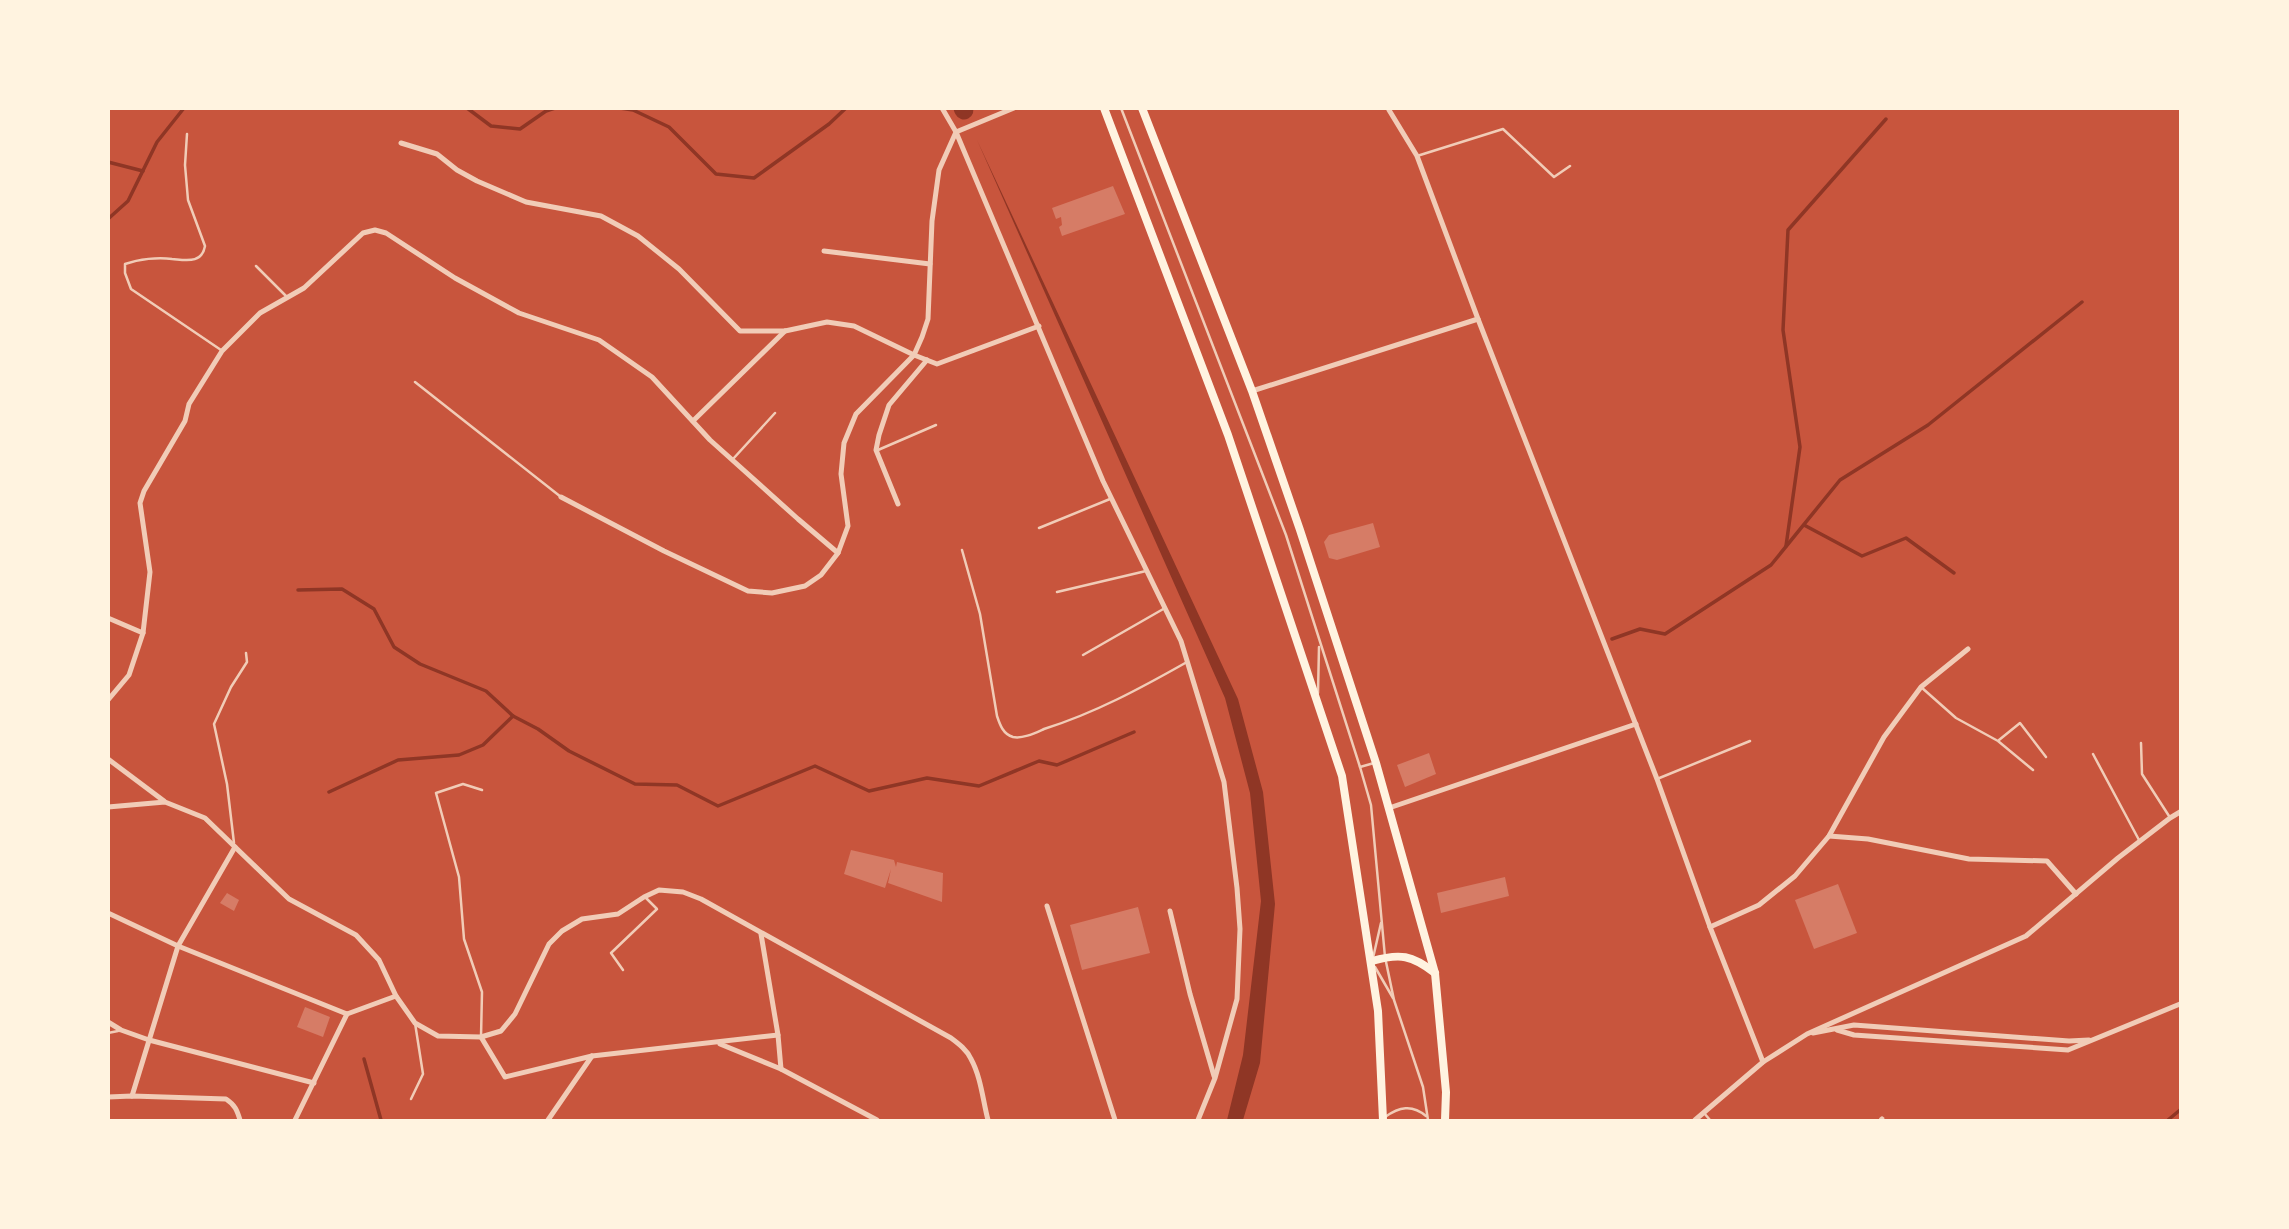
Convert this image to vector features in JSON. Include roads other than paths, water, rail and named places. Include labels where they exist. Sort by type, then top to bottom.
[{"type":"main road","points":[[1104,108],[1228,435],[1342,776],[1378,1011],[1382,1120]]},
{"type":"main road","points":[[1142,108],[1252,391],[1390,808],[1435,973],[1446,1100],[1445,1121]]},
{"type":"main road","points":[[1372,961],[1405,956],[1418,960],[1435,973]]},
{"type":"street","points":[[942,108],[956,132],[1111,499],[1181,641],[1224,782],[1240,929],[1237,999],[1215,1078],[1198,1121]]},
{"type":"street","points":[[561,497],[748,591],[772,593],[805,586],[821,575],[838,553],[848,526],[841,474],[844,443],[856,414],[914,355],[928,318],[932,221],[939,170],[956,132],[1014,108]]},
{"type":"street","points":[[1389,110],[1417,156],[1636,723],[1710,927],[1763,1062]]},
{"type":"street","points":[[401,143],[438,154],[457,170],[477,181],[526,202],[601,216],[638,236],[679,268],[740,331],[785,331],[827,322],[854,326],[937,364],[1039,326]]},
{"type":"street","points":[[108,700],[129,675],[143,633],[150,572],[140,503],[144,491],[185,421],[189,404],[222,351],[260,313],[304,288],[363,233],[375,230],[386,233],[455,278],[519,313],[599,340],[652,377],[692,421],[838,553]]},
{"type":"street","points":[[824,251],[930,264]]},
{"type":"street","points":[[1252,391],[1478,319]]},
{"type":"street","points":[[692,421],[785,331]]},
{"type":"street","points":[[898,504],[876,450],[879,435],[890,404],[927,360]]},
{"type":"street","points":[[108,618],[143,633]]},
{"type":"street","points":[[1710,927],[1759,905],[1795,876],[1829,835],[1884,737],[1921,687],[1968,649]]},
{"type":"street","points":[[1390,808],[1636,723]]},
{"type":"street","points":[[108,759],[165,802],[205,818],[289,899],[356,935],[379,960],[397,996],[415,1023],[438,1036],[481,1037],[501,1031],[515,1014],[549,944],[582,919],[618,914],[659,890],[683,892],[701,899],[951,1038],[964,1048],[971,1059],[988,1121]]},
{"type":"street","points":[[108,807],[165,802]]},
{"type":"street","points":[[1695,1121],[1763,1062],[1807,1034],[2026,936],[2140,841],[2180,812]]},
{"type":"street","points":[[1829,835],[1868,839],[1969,859],[2047,861],[2076,894]]},
{"type":"street","points":[[132,1096],[178,946],[235,847]]},
{"type":"street","points":[[1047,906],[1115,1121]]},
{"type":"street","points":[[1170,911],[1190,994],[1215,1078]]},
{"type":"street","points":[[108,913],[178,946],[347,1014],[397,996]]},
{"type":"street","points":[[761,934],[781,1069]]},
{"type":"street","points":[[1837,1030],[1854,1035],[2068,1050],[2180,1004]]},
{"type":"street","points":[[295,1121],[347,1014]]},
{"type":"street","points":[[108,1022],[149,1041],[314,1083]]},
{"type":"street","points":[[1807,1034],[1854,1025],[2069,1041],[2094,1040]]},
{"type":"street","points":[[481,1037],[505,1077],[592,1056],[778,1035]]},
{"type":"street","points":[[717,1043],[781,1069],[877,1121]]},
{"type":"street","points":[[548,1121],[592,1056]]},
{"type":"street","points":[[108,1097],[226,1099],[237,1110],[240,1121]]},
{"type":"lane","points":[[1121,108],[1286,535],[1319,644],[1342,707],[1371,804],[1385,957],[1394,1000],[1423,1087],[1427,1119]]},
{"type":"lane","points":[[1417,156],[1503,129],[1554,177],[1570,166]]},
{"type":"lane","points":[[187,134],[185,165],[188,200],[205,246],[204,253],[186,261],[172,258],[133,261],[125,264],[125,272],[132,290],[222,351]]},
{"type":"lane","points":[[256,266],[288,298]]},
{"type":"lane","points":[[415,382],[561,497]]},
{"type":"lane","points":[[733,458],[775,413]]},
{"type":"lane","points":[[876,450],[936,425]]},
{"type":"lane","points":[[1039,528],[1111,499]]},
{"type":"lane","points":[[962,550],[980,614],[997,716],[1000,727],[1007,734],[1022,737],[1058,725],[1126,696],[1188,662]]},
{"type":"lane","points":[[1057,592],[1146,571]]},
{"type":"lane","points":[[1083,655],[1165,608]]},
{"type":"lane","points":[[1317,704],[1319,644]]},
{"type":"lane","points":[[235,847],[227,784],[214,724],[231,687],[247,662],[246,653]]},
{"type":"lane","points":[[1921,687],[1956,718],[1998,741],[2033,770]]},
{"type":"lane","points":[[1998,741],[2020,723],[2046,757]]},
{"type":"lane","points":[[1657,779],[1750,741]]},
{"type":"lane","points":[[2141,743],[2142,774],[2170,818]]},
{"type":"lane","points":[[2093,754],[2140,841]]},
{"type":"lane","points":[[1360,767],[1376,763]]},
{"type":"lane","points":[[481,1037],[482,992],[464,939],[459,877],[436,793],[463,784],[482,790]]},
{"type":"lane","points":[[623,970],[611,953],[657,909],[644,897]]},
{"type":"lane","points":[[1381,920],[1372,961],[1394,1000]]},
{"type":"lane","points":[[411,1099],[424,1074],[415,1023]]},
{"type":"lane","points":[[108,1033],[121,1030]]},
{"type":"lane","points":[[1382,1120],[1405,1107],[1418,1109],[1427,1119]]},
{"type":"lane","points":[[1704,1113],[1710,1121]]},
{"type":"waterway","points":[[108,219],[128,201],[157,142],[184,108]]},
{"type":"waterway","points":[[467,108],[491,126],[520,129],[555,108]]},
{"type":"waterway","points":[[620,108],[633,110],[669,127],[716,174],[754,178],[829,124],[846,108]]},
{"type":"waterway","points":[[1786,546],[1800,447],[1783,330],[1788,230],[1886,119]]},
{"type":"waterway","points":[[108,162],[143,171]]},
{"type":"waterway","points":[[1612,639],[1640,629],[1665,634],[1771,565],[1840,480],[1928,425],[2082,302]]},
{"type":"waterway","points":[[1804,525],[1862,556],[1906,538],[1954,573]]},
{"type":"waterway","points":[[298,590],[342,589],[374,609],[394,647],[420,664],[486,691],[513,716],[538,729],[569,751],[635,784],[677,785],[718,806],[815,766],[869,791],[927,778],[979,786],[1039,761],[1057,765],[1134,732]]},
{"type":"waterway","points":[[329,792],[398,760],[459,755],[483,745],[513,716]]},
{"type":"waterway","points":[[364,1059],[381,1120]]},
{"type":"waterway","points":[[2168,1120],[2180,1110]]}]
